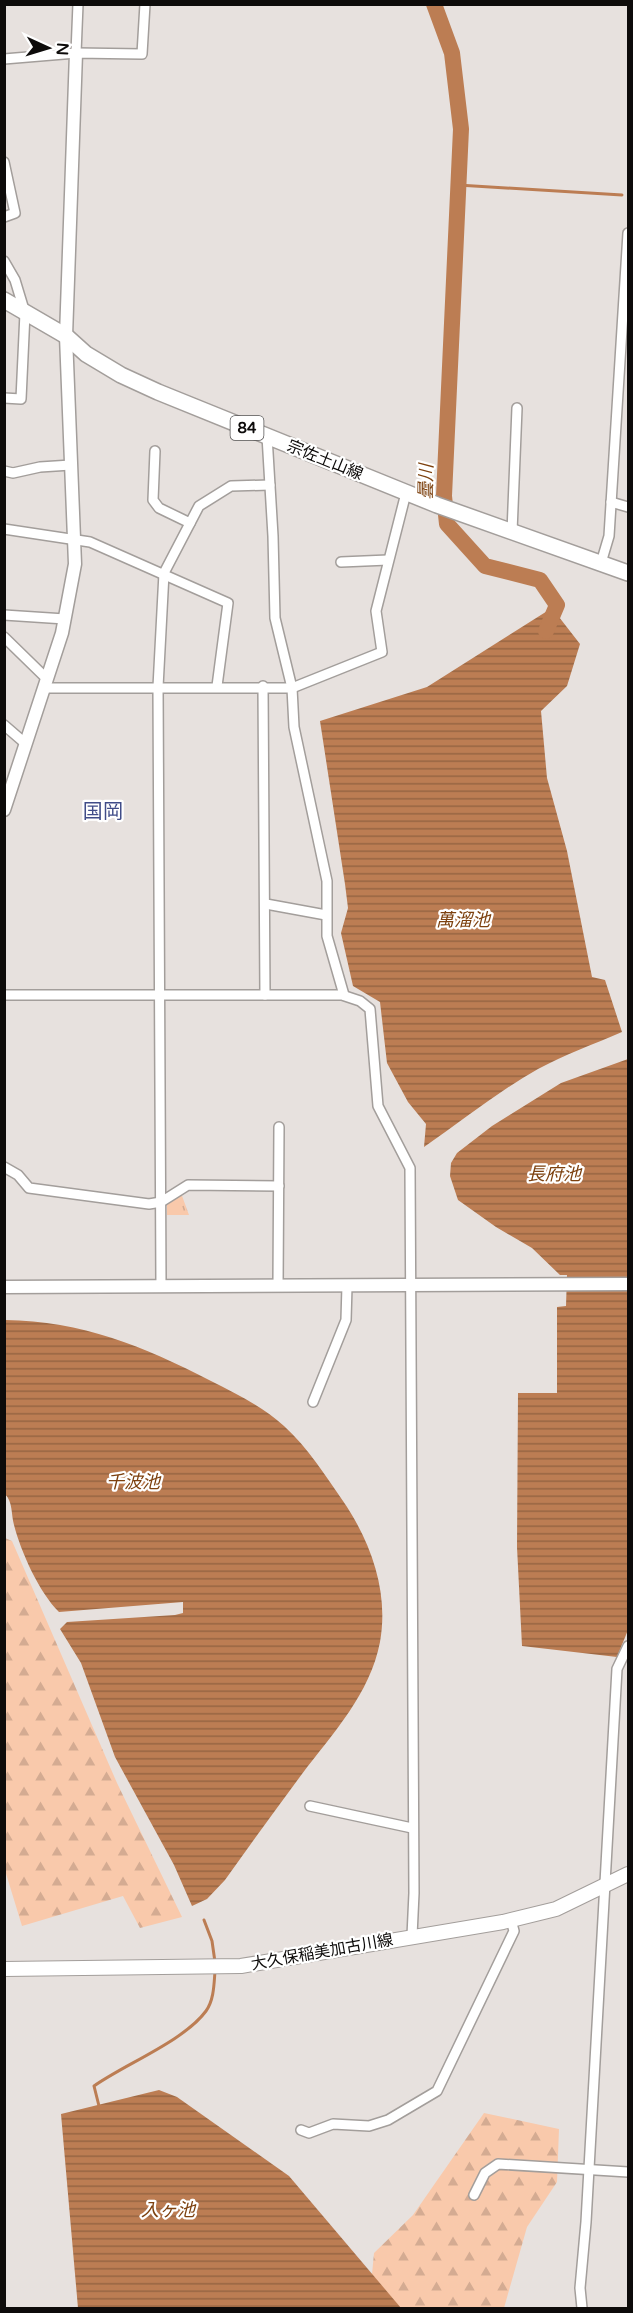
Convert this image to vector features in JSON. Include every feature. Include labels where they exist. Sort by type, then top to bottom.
[{"type":"main road","name":"宗佐土山線","points":[[4,300],[66,336],[86,354],[121,375],[406,493],[628,573]]},
{"type":"main road","name":"大久保稲美加古川線","points":[[4,1969],[242,1966],[511,1920],[556,1909],[628,1874]]},
{"type":"street","points":[[5,803],[66,619],[73,588],[75,540],[66,336],[78,4]]},
{"type":"street","points":[[4,59],[76,53],[142,54],[145,4]]},
{"type":"street","points":[[4,162],[15,213],[4,217]]},
{"type":"street","points":[[601,564],[609,536],[628,233]]},
{"type":"street","points":[[4,261],[15,280],[25,313],[21,399],[4,398]]},
{"type":"street","points":[[512,532],[517,408]]},
{"type":"street","points":[[267,436],[274,618],[292,688],[294,727],[327,882],[327,936],[344,995]]},
{"type":"street","points":[[155,451],[153,500],[159,508],[190,523]]},
{"type":"street","points":[[4,471],[13,473],[40,467],[71,465]]},
{"type":"street","points":[[161,1286],[158,687],[164,573],[199,506],[231,486],[270,485]]},
{"type":"street","points":[[4,637],[45,683],[292,688],[382,652],[376,611],[406,493]]},
{"type":"street","points":[[611,502],[628,507]]},
{"type":"street","points":[[4,529],[90,542],[228,603],[217,686]]},
{"type":"street","points":[[341,562],[388,560]]},
{"type":"street","points":[[4,615],[66,619]]},
{"type":"street","points":[[263,686],[266,995]]},
{"type":"street","points":[[4,724],[26,744]]},
{"type":"street","points":[[266,904],[326,915]]},
{"type":"street","points":[[4,995],[344,995],[360,1001],[370,1009],[378,1106],[410,1168],[414,1893],[412,1936]]},
{"type":"street","points":[[278,1286],[279,1127]]},
{"type":"street","points":[[4,1167],[18,1175],[29,1188],[148,1204],[161,1202],[188,1185],[279,1186]]},
{"type":"street","points":[[4,1287],[628,1284]]},
{"type":"street","points":[[313,1402],[346,1320],[347,1286]]},
{"type":"street","points":[[582,2308],[580,2288],[589,2169],[617,1670],[628,1646]]},
{"type":"street","points":[[310,1806],[412,1828]]},
{"type":"street","points":[[301,2130],[309,2133],[333,2124],[369,2126],[388,2120],[437,2091],[514,1931],[511,1920]]},
{"type":"street","points":[[474,2195],[485,2173],[498,2164],[628,2172]]},
{"type":"green space","points":[[181,1193],[189,1215],[167,1215],[167,1202]]},
{"type":"green space","points":[[5,1538],[12,1541],[117,1783],[182,1917],[140,1928],[123,1896],[22,1926],[4,1867]]},
{"type":"green space","points":[[484,2113],[559,2129],[557,2182],[527,2227],[504,2308],[387,2308],[371,2285],[374,2253],[413,2215]]},
{"type":"water","name":"萬溜池","points":[[552,608],[580,644],[567,686],[541,711],[547,778],[567,851],[592,977],[605,980],[622,1032],[538,1069],[424,1147],[426,1124],[408,1102],[387,1063],[380,1002],[353,986],[341,933],[348,908],[320,721],[427,687]]},
{"type":"water","name":"長府池","points":[[628,1059],[628,1630],[617,1657],[522,1646],[517,1547],[518,1393],[557,1393],[557,1307],[566,1306],[567,1275],[560,1275],[532,1248],[496,1227],[458,1200],[450,1176],[451,1163],[457,1153],[492,1126],[561,1083]]},
{"type":"water","name":"千波池","points":[[5,1320],[60,1325],[111,1338],[186,1368],[259,1407],[293,1434],[323,1472],[362,1533],[375,1568],[382,1605],[380,1642],[368,1679],[359,1696],[338,1728],[225,1880],[207,1899],[192,1906],[174,1865],[115,1757],[81,1663],[60,1629],[67,1622],[175,1615],[183,1613],[183,1602],[59,1612],[45,1594],[21,1547],[14,1525],[11,1504],[5,1494]]},
{"type":"water","name":"入ヶ池","points":[[159,2090],[177,2097],[289,2176],[401,2308],[78,2308],[61,2114]]},
{"type":"waterway","name":"曇川","points":[[434,4],[452,53],[461,129],[444,496],[447,524],[485,566],[540,580],[557,605],[546,631]]},
{"type":"waterway","points":[[458,185],[622,195]]},
{"type":"waterway","points":[[204,1920],[212,1941],[215,1962]]},
{"type":"waterway","points":[[99,2106],[94,2086],[184,2032],[206,2011],[212,1997],[215,1971]]},
{"type":"district","name":"国岡","points":[[103,812]]}]
